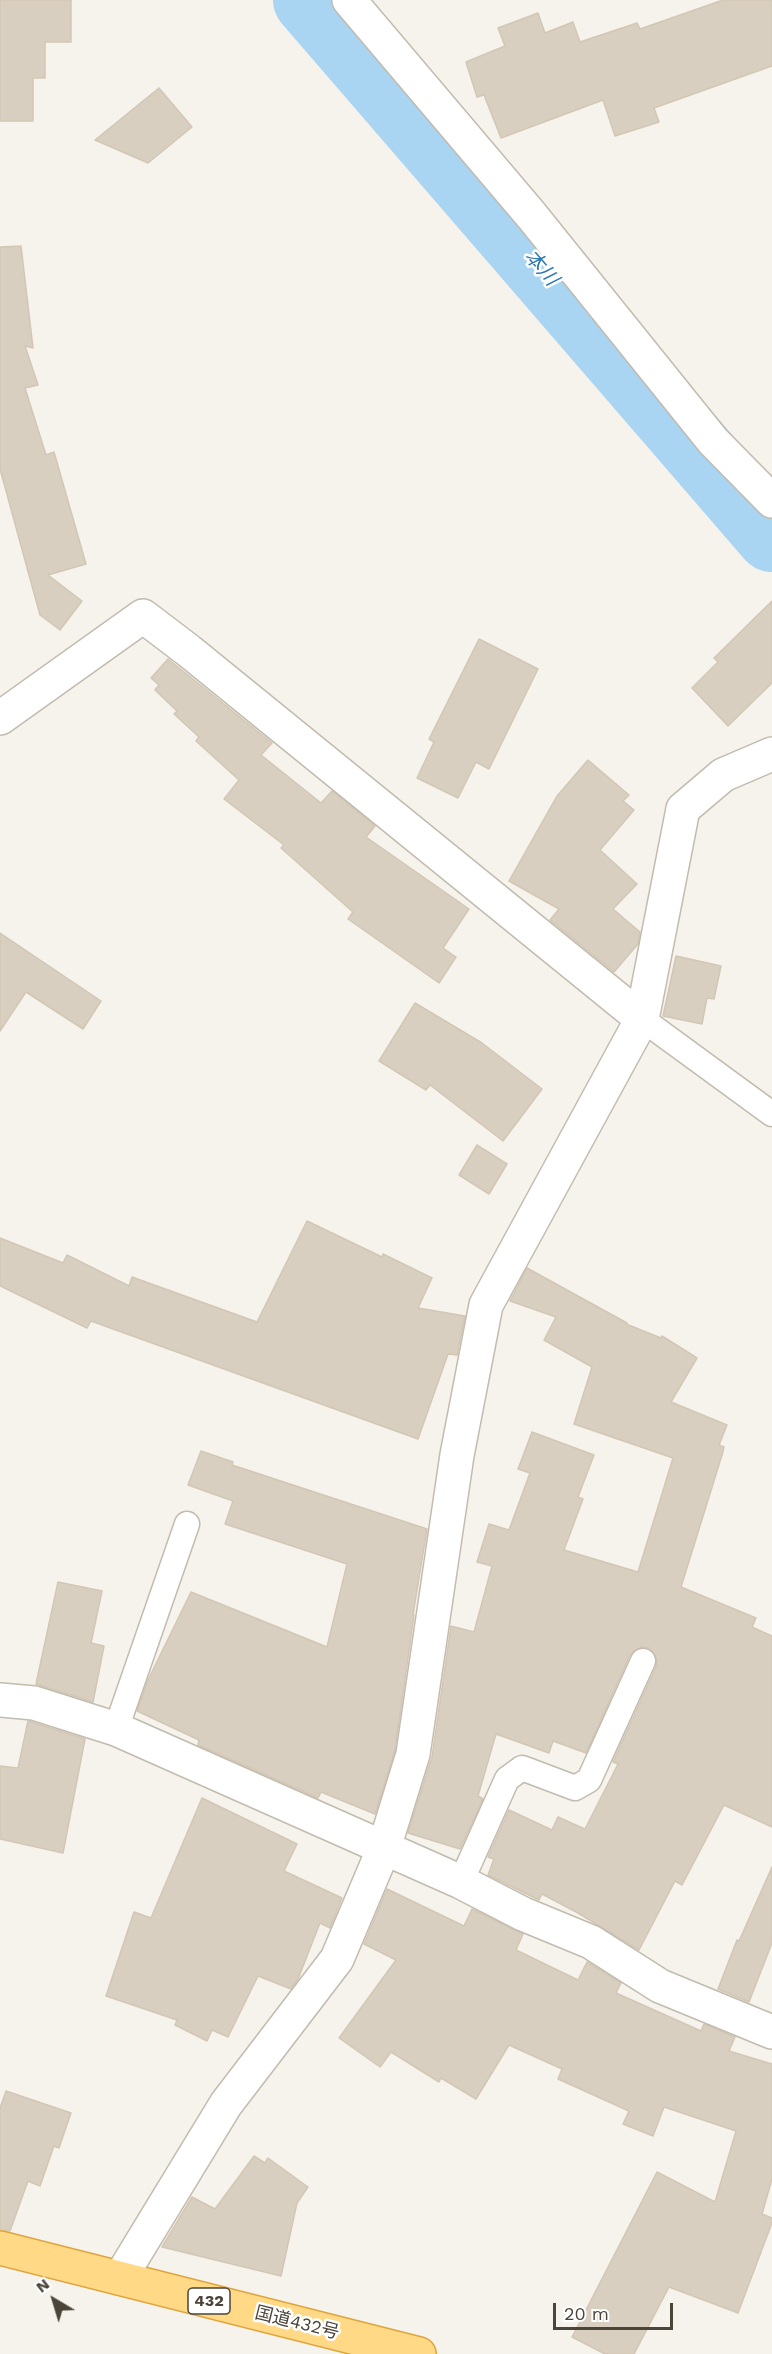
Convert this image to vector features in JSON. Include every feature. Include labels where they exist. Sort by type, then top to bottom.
[{"type":"highway","name":"国道432号","points":[[0,2248],[419,2354]]},
{"type":"street","points":[[349,0],[532,216],[713,441],[772,501]]},
{"type":"street","points":[[0,718],[143,616],[198,658],[642,1019]]},
{"type":"street","points":[[120,2278],[226,2104],[337,1959],[384,1848],[413,1754],[457,1455],[486,1305],[642,1019],[683,809],[723,775],[772,754]]},
{"type":"street","points":[[0,1700],[34,1703],[116,1729],[461,1882],[524,1914],[591,1942],[660,1986],[772,2032]]},
{"type":"lane","points":[[642,1019],[772,1114]]},
{"type":"lane","points":[[116,1729],[187,1524]]},
{"type":"lane","points":[[461,1882],[507,1779],[522,1768],[575,1788],[589,1780],[643,1661]]},
{"type":"building","points":[[0,0],[71,0],[71,42],[45,42],[45,78],[33,78],[33,121],[0,121]]},
{"type":"building","points":[[723,0],[772,0],[772,66],[654,108],[659,122],[615,136],[603,100],[501,138],[484,95],[477,97],[466,62],[505,46],[498,28],[538,13],[545,33],[573,22],[580,42],[637,23],[640,29]]},
{"type":"building","points":[[159,88],[192,127],[148,163],[95,140]]},
{"type":"building","points":[[21,246],[33,348],[25,346],[38,385],[25,388],[46,455],[54,452],[86,564],[48,575],[82,601],[60,630],[40,615],[0,469],[0,247]]},
{"type":"building","points":[[772,601],[772,683],[728,726],[692,688],[718,662],[714,658]]},
{"type":"building","points":[[479,639],[538,669],[489,769],[476,762],[458,798],[417,778],[434,742],[429,739]]},
{"type":"building","points":[[168,659],[272,743],[261,755],[321,803],[332,791],[375,826],[366,837],[469,909],[443,948],[456,957],[439,983],[348,919],[353,912],[281,848],[284,845],[224,799],[239,780],[196,741],[199,737],[174,714],[177,711],[155,690],[159,685],[151,678]]},
{"type":"building","points":[[588,760],[629,795],[623,801],[634,810],[600,850],[637,884],[613,909],[640,932],[638,944],[614,972],[550,920],[559,909],[509,881],[557,796]]},
{"type":"building","points":[[0,933],[101,1001],[83,1029],[26,992],[0,1031]]},
{"type":"building","points":[[676,956],[721,966],[714,999],[707,998],[702,1024],[663,1016]]},
{"type":"building","points":[[415,1003],[482,1043],[542,1089],[503,1141],[430,1085],[426,1090],[379,1061]]},
{"type":"building","points":[[477,1145],[507,1164],[489,1194],[459,1175]]},
{"type":"building","points":[[307,1221],[432,1278],[418,1308],[465,1316],[457,1355],[448,1354],[418,1439],[91,1321],[87,1328],[0,1286],[0,1238],[63,1263],[67,1255],[129,1286],[132,1277],[257,1322]]},
{"type":"building","points":[[527,1268],[626,1324],[661,1338],[662,1336],[697,1358],[671,1402],[727,1425],[719,1445],[724,1447],[722,1455],[681,1587],[756,1618],[752,1627],[772,1636],[772,1827],[724,1805],[682,1885],[675,1881],[639,1950],[542,1894],[539,1900],[488,1875],[494,1859],[488,1857],[509,1810],[552,1830],[558,1817],[585,1829],[618,1764],[613,1762],[656,1667],[657,1659],[649,1648],[641,1647],[630,1655],[586,1753],[553,1741],[549,1753],[496,1734],[478,1796],[483,1799],[460,1849],[408,1833],[432,1757],[451,1626],[474,1632],[492,1566],[477,1562],[489,1524],[509,1530],[530,1473],[518,1469],[532,1432],[594,1455],[578,1497],[583,1499],[564,1550],[638,1572],[673,1458],[574,1424],[592,1367],[544,1340],[556,1317],[510,1301]]},
{"type":"building","points":[[201,1451],[233,1462],[232,1465],[427,1529],[395,1750],[375,1814],[321,1792],[318,1798],[198,1745],[199,1740],[137,1711],[148,1680],[191,1592],[327,1647],[347,1564],[225,1524],[233,1501],[188,1485]]},
{"type":"building","points":[[58,1582],[102,1591],[91,1643],[104,1646],[93,1702],[36,1684]]},
{"type":"building","points":[[28,1721],[85,1739],[63,1853],[0,1839],[0,1766],[18,1768]]},
{"type":"building","points":[[202,1798],[297,1844],[284,1871],[342,1898],[330,1928],[320,1923],[298,1979],[291,1989],[258,1976],[228,2037],[212,2030],[207,2041],[175,2025],[177,2020],[106,1996],[134,1912],[151,1918]]},
{"type":"building","points":[[772,1867],[772,1943],[749,2002],[718,1989],[737,1940],[739,1941]]},
{"type":"building","points":[[387,1889],[464,1926],[472,1909],[523,1934],[516,1950],[578,1980],[587,1962],[621,1983],[616,1993],[701,2031],[704,2024],[735,2037],[729,2051],[772,2064],[772,2179],[762,2214],[772,2218],[772,2223],[738,2313],[669,2287],[634,2354],[605,2354],[572,2337],[657,2172],[715,2202],[736,2131],[664,2107],[653,2136],[623,2124],[629,2111],[558,2079],[562,2069],[509,2045],[476,2099],[441,2078],[439,2082],[391,2052],[380,2067],[339,2038],[396,1960],[364,1944]]},
{"type":"building","points":[[6,2091],[71,2113],[59,2148],[54,2146],[40,2186],[28,2181],[10,2231],[0,2230],[0,2108]]},
{"type":"building","points":[[254,2156],[265,2163],[268,2158],[308,2187],[297,2203],[281,2276],[162,2247],[192,2197],[215,2209]]},
{"type":"waterway","name":"本川","points":[[309,0],[772,536]]}]
